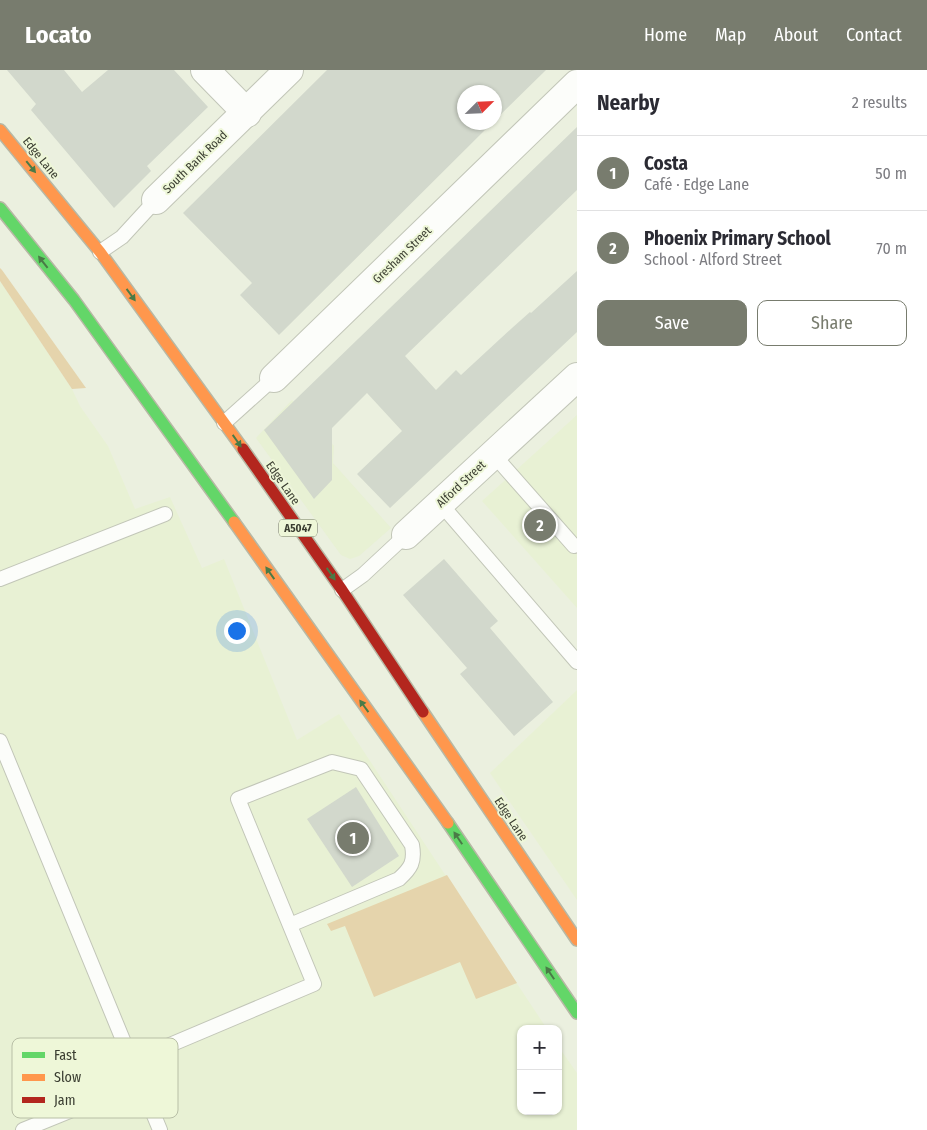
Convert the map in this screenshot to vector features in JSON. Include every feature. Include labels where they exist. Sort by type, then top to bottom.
[{"type":"highway","name":"Edge Lane","points":[[0,130],[100,252],[224,423],[342,590],[577,940]]},
{"type":"highway","points":[[0,208],[74,300],[128,377],[154,410],[453,830],[577,1013]]},
{"type":"street","points":[[205,70],[246,113]]},
{"type":"street","name":"South Bank Road","points":[[156,200],[289,70]]},
{"type":"street","name":"Gresham Street","points":[[283,369],[577,84]]},
{"type":"street","name":"Alford Street","points":[[424,519],[577,376]]},
{"type":"lane","name":"South Bank Road","points":[[100,252],[122,237],[156,200]]},
{"type":"lane","name":"Gresham Street","points":[[224,423],[283,369]]},
{"type":"lane","points":[[493,454],[574,546]]},
{"type":"lane","points":[[0,579],[164,514]]},
{"type":"lane","points":[[424,519],[577,662]]},
{"type":"lane","name":"Alford Street","points":[[342,590],[363,575],[424,519]]},
{"type":"lane","points":[[0,741],[123,1038]]},
{"type":"lane","points":[[178,1042],[314,984],[290,926],[238,798],[332,762],[361,769],[412,845],[414,856],[409,870],[399,879],[290,926]]},
{"type":"lane","points":[[22,1130],[52,1118]]},
{"type":"lane","points":[[155,1118],[160,1130]]},
{"type":"shaded area","points":[[0,268],[86,388],[72,389],[0,281]]},
{"type":"shaded area","points":[[0,281],[72,389],[80,406],[108,446],[135,509],[170,497],[202,568],[224,559],[297,740],[339,714],[544,1025],[517,1025],[517,1115],[562,1115],[562,1052],[577,1073],[577,1130],[0,1130]]},
{"type":"shaded area","points":[[292,400],[334,446],[333,463],[391,528],[359,556],[350,559],[341,555],[256,438]]},
{"type":"shaded area","points":[[577,415],[577,608],[482,501]]},
{"type":"shaded area","points":[[577,690],[577,900],[490,773]]},
{"type":"shaded area","points":[[447,875],[517,983],[476,999],[460,962],[374,997],[345,926],[331,931],[327,924]]},
{"type":"building","points":[[7,70],[64,70],[82,92],[108,70],[174,70],[208,107],[147,166],[151,171],[114,208],[31,110],[36,104]]},
{"type":"building","points":[[327,70],[546,70],[502,113],[502,85],[457,85],[457,130],[485,130],[279,335],[240,295],[252,283],[183,213]]},
{"type":"building","points":[[577,127],[577,190],[405,356],[436,390],[456,370],[461,375],[577,271],[577,332],[390,508],[357,474],[402,431],[367,393],[332,428],[332,480],[314,499],[264,430]]},
{"type":"building","points":[[444,559],[498,621],[490,628],[553,702],[514,736],[460,674],[467,668],[403,595]]},
{"type":"building","points":[[356,787],[399,856],[352,887],[307,819]]},
{"type":"traffic: fast","points":[[0,208],[74,300],[234,522]]},
{"type":"traffic: fast","points":[[448,823],[577,1013]]},
{"type":"traffic: slow","points":[[0,130],[100,252],[243,449]]},
{"type":"traffic: slow","points":[[234,522],[448,823]]},
{"type":"traffic: slow","points":[[423,712],[577,940]]},
{"type":"traffic: jam","points":[[243,449],[342,590],[423,712]]},
{"type":"place","name":"Phoenix Primary School","points":[[540,525]]},
{"type":"place","name":"Costa","points":[[353,838]]}]
